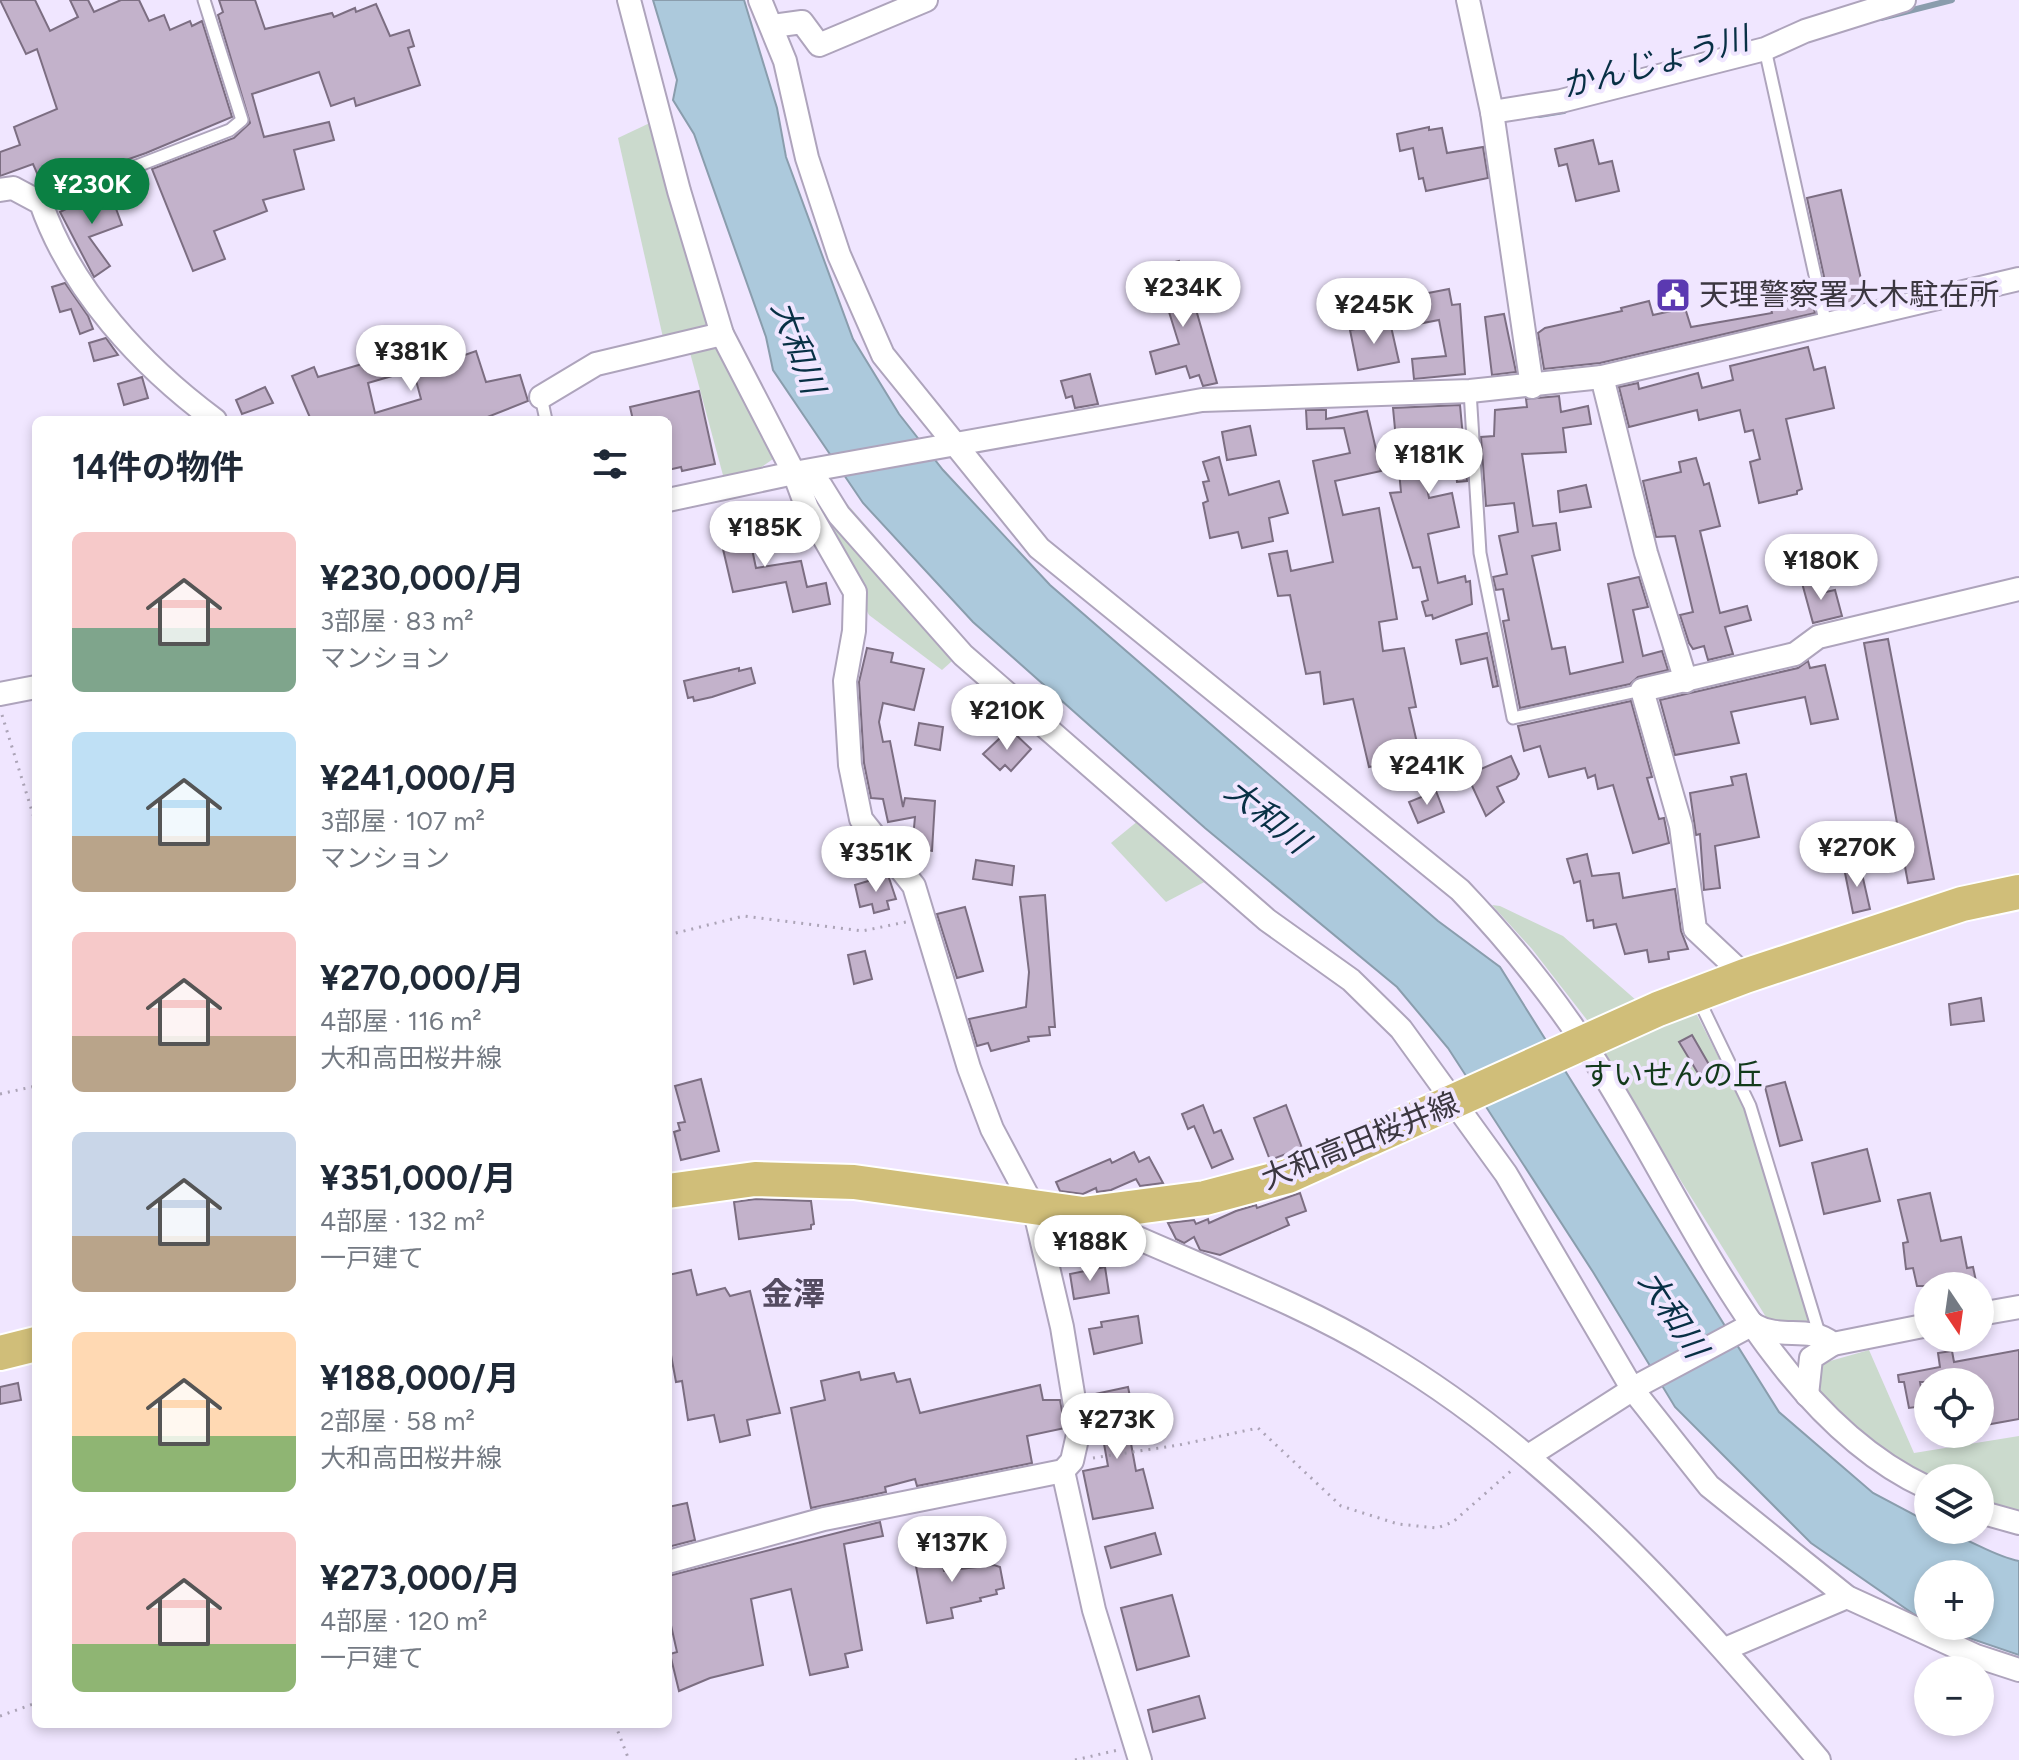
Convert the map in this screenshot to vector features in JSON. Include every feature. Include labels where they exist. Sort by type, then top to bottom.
[{"type":"main road","name":"大和高田桜井線","points":[[672,1190],[755,1179],[854,1182],[1083,1214],[1205,1198],[1288,1176],[1745,976],[1932,913],[2019,892]]},
{"type":"main road","points":[[0,1353],[32,1345]]},
{"type":"street","points":[[629,0],[679,191],[722,334],[803,472],[821,486],[839,515],[963,655],[1267,920],[1351,980],[1401,1029],[1459,1101],[1637,1387],[1709,1486],[1847,1597],[1976,1656],[2019,1670]]},
{"type":"street","points":[[760,0],[785,61],[807,158],[863,317],[883,355],[951,445],[1039,548],[1460,890],[1491,923],[1580,1046],[1749,1326],[1807,1395],[1879,1462],[1914,1481]]},
{"type":"street","points":[[785,61],[926,0]]},
{"type":"street","points":[[1468,0],[1492,112],[1532,387]]},
{"type":"street","points":[[1492,112],[1561,101],[1765,49],[1805,31],[1904,0]]},
{"type":"street","points":[[773,26],[802,22],[819,45]]},
{"type":"street","points":[[0,190],[13,188],[41,203],[55,243],[120,333],[177,392],[210,416]]},
{"type":"street","points":[[672,499],[803,472],[1202,400],[1470,391],[1532,387],[1602,377],[2019,279]]},
{"type":"street","points":[[541,397],[596,364],[722,334]]},
{"type":"street","points":[[1602,377],[1646,553],[1686,681]]},
{"type":"street","points":[[803,472],[807,508],[855,592],[854,631],[845,681],[850,765],[861,819],[914,886],[969,1068],[992,1129],[1034,1208],[1062,1327],[1079,1430],[1068,1466],[1094,1610],[1137,1753]]},
{"type":"street","points":[[1745,976],[1695,929],[1681,826],[1642,690],[1795,654],[1818,637],[2019,589]]},
{"type":"street","points":[[0,694],[32,688]]},
{"type":"street","points":[[1083,1214],[1160,1250],[1252,1284],[1383,1352],[1530,1455],[1725,1649],[1819,1760]]},
{"type":"street","points":[[1994,1311],[2019,1307]]},
{"type":"street","points":[[1530,1455],[1637,1387],[1749,1326],[1770,1334],[1826,1338],[1914,1327]]},
{"type":"street","points":[[1807,1395],[1811,1358],[1826,1338]]},
{"type":"street","points":[[672,1561],[824,1519],[1068,1466]]},
{"type":"street","points":[[1994,1516],[2019,1523]]},
{"type":"street","points":[[1725,1649],[1847,1597]]},
{"type":"lane","points":[[41,203],[148,164],[230,130],[242,120],[204,0]]},
{"type":"lane","points":[[1765,49],[1826,325]]},
{"type":"lane","points":[[1470,391],[1480,553],[1513,718],[1642,690]]},
{"type":"lane","points":[[541,397],[545,416]]},
{"type":"lane","points":[[1696,995],[1750,1106],[1826,1338]]},
{"type":"path","points":[[0,708],[32,811]]},
{"type":"path","points":[[672,934],[744,916],[862,931],[925,919]]},
{"type":"path","points":[[0,1094],[32,1087]]},
{"type":"path","points":[[1068,1466],[1258,1428],[1341,1506],[1398,1524],[1437,1528],[1453,1522],[1530,1455]]},
{"type":"path","points":[[0,1716],[32,1704]]},
{"type":"path","points":[[617,1728],[629,1760]]},
{"type":"path","points":[[1075,1760],[1137,1753]]},
{"type":"green space","points":[[654,121],[716,332],[664,342],[618,138]]},
{"type":"green space","points":[[720,337],[773,459],[753,473],[724,479],[689,349]]},
{"type":"green space","points":[[842,498],[970,645],[942,670],[869,615],[817,518]]},
{"type":"green space","points":[[1144,816],[1214,877],[1166,902],[1111,843]]},
{"type":"green space","points":[[1492,905],[1563,936],[1645,1008],[1594,1029],[1532,949]]},
{"type":"green space","name":"すいせんの丘","points":[[1694,1009],[1745,1109],[1816,1324],[1771,1325],[1601,1053]]},
{"type":"green space","points":[[1073,1223],[1109,1233],[1124,1247],[1064,1264],[1061,1232]]},
{"type":"green space","points":[[1869,1350],[1914,1453],[1945,1448],[1994,1448],[1994,1440],[2019,1436],[2019,1513],[1994,1505],[1994,1464],[1914,1464],[1914,1468],[1890,1457],[1817,1390],[1823,1363]]},
{"type":"water","name":"大和川","points":[[653,0],[744,0],[777,108],[786,157],[853,339],[899,414],[943,470],[1050,585],[1438,921],[1500,967],[1779,1412],[1873,1493],[1914,1515],[1914,1544],[1975,1544],[2019,1561],[2019,1655],[1975,1640],[1994,1640],[1994,1560],[1914,1560],[1914,1614],[1811,1543],[1675,1407],[1593,1272],[1448,1048],[1397,987],[1205,828],[973,622],[863,503],[773,370],[766,337],[694,134],[673,100],[677,80]]},
{"type":"building","points":[[0,0],[35,0],[50,31],[78,17],[70,0],[88,0],[94,12],[121,0],[139,0],[149,21],[164,15],[170,30],[190,21],[192,26],[202,21],[232,117],[146,153],[44,189],[33,164],[0,176],[0,152],[20,145],[14,127],[57,109],[37,49],[26,54]]},
{"type":"building","points":[[219,0],[255,0],[265,29],[332,13],[334,17],[376,4],[390,36],[409,30],[414,46],[408,48],[420,85],[356,106],[354,98],[331,106],[319,72],[252,94],[264,137],[329,122],[334,140],[294,150],[304,189],[263,200],[267,211],[214,231],[225,259],[193,271],[152,169],[234,138],[250,123],[218,15],[223,12]]},
{"type":"building","points":[[1429,127],[1429,130],[1442,128],[1447,153],[1483,147],[1488,178],[1426,191],[1423,178],[1419,179],[1413,148],[1400,151],[1397,134]]},
{"type":"building","points":[[1593,140],[1599,164],[1612,161],[1619,191],[1576,201],[1567,164],[1559,166],[1555,149]]},
{"type":"building","points":[[108,187],[122,225],[89,237],[110,266],[94,277],[60,212]]},
{"type":"building","points":[[1841,190],[1865,297],[1831,309],[1807,198]]},
{"type":"building","points":[[1179,261],[1217,383],[1203,386],[1199,375],[1190,378],[1186,366],[1156,374],[1150,352],[1179,344],[1155,267]]},
{"type":"building","points":[[1807,281],[1815,313],[1600,363],[1544,369],[1538,333],[1545,328],[1622,311],[1621,308],[1649,301],[1653,315],[1685,308],[1691,327],[1772,313],[1770,304],[1788,300],[1784,287]]},
{"type":"building","points":[[65,283],[88,316],[93,329],[80,334],[71,309],[60,312],[52,287]]},
{"type":"building","points":[[1449,289],[1452,305],[1460,304],[1465,374],[1414,379],[1412,359],[1446,356],[1439,320],[1397,328],[1392,300]]},
{"type":"building","points":[[1504,314],[1516,372],[1492,375],[1485,317]]},
{"type":"building","points":[[1390,322],[1399,362],[1358,370],[1350,330]]},
{"type":"building","points":[[106,338],[118,355],[94,361],[89,343]]},
{"type":"building","points":[[1808,347],[1814,370],[1825,367],[1834,408],[1786,419],[1802,489],[1797,494],[1759,503],[1750,462],[1760,459],[1753,430],[1745,432],[1740,410],[1699,420],[1697,410],[1629,427],[1619,387],[1638,383],[1639,389],[1698,373],[1702,388],[1733,380],[1730,366]]},
{"type":"building","points":[[476,351],[486,382],[520,375],[528,401],[490,416],[309,416],[292,376],[314,367],[318,377],[362,364],[364,369],[388,363],[392,376],[368,383],[375,413],[421,399],[414,373]]},
{"type":"building","points":[[1090,374],[1098,404],[1075,408],[1072,396],[1066,398],[1061,381]]},
{"type":"building","points":[[142,377],[148,398],[124,405],[118,384]]},
{"type":"building","points":[[265,387],[273,403],[242,414],[236,400]]},
{"type":"building","points":[[699,391],[715,464],[682,471],[681,467],[672,469],[672,416],[632,416],[630,407]]},
{"type":"building","points":[[1559,396],[1561,412],[1588,406],[1591,424],[1563,428],[1566,452],[1522,454],[1533,526],[1556,523],[1560,550],[1532,556],[1552,649],[1565,647],[1570,674],[1623,662],[1608,584],[1639,577],[1648,607],[1633,610],[1643,656],[1662,651],[1668,670],[1638,677],[1630,684],[1520,708],[1503,621],[1509,620],[1503,589],[1496,590],[1493,577],[1507,574],[1499,536],[1518,532],[1514,503],[1486,506],[1481,437],[1494,436],[1495,410],[1527,407],[1526,399]]},
{"type":"building","points":[[1460,405],[1467,481],[1457,482],[1455,459],[1422,463],[1429,498],[1452,493],[1459,527],[1428,534],[1438,583],[1465,576],[1466,582],[1470,581],[1472,604],[1433,619],[1432,615],[1426,616],[1422,602],[1428,600],[1420,567],[1413,568],[1390,493],[1401,492],[1393,408]]},
{"type":"building","points":[[1306,410],[1326,410],[1326,419],[1367,411],[1381,471],[1335,481],[1343,515],[1379,508],[1397,619],[1379,622],[1383,651],[1404,648],[1416,707],[1409,708],[1420,756],[1369,767],[1353,699],[1324,704],[1320,672],[1306,674],[1290,595],[1278,596],[1269,554],[1287,551],[1291,571],[1333,562],[1313,461],[1350,453],[1344,428],[1307,429]]},
{"type":"building","points":[[1250,426],[1256,455],[1227,460],[1222,432]]},
{"type":"building","points":[[1219,457],[1229,495],[1279,481],[1288,513],[1269,518],[1273,541],[1242,548],[1238,532],[1210,538],[1203,503],[1208,501],[1203,482],[1209,481],[1203,462]]},
{"type":"building","points":[[1696,458],[1704,485],[1709,483],[1720,526],[1700,531],[1720,613],[1747,606],[1751,620],[1725,627],[1733,654],[1708,660],[1704,646],[1693,649],[1689,643],[1680,615],[1693,612],[1675,536],[1656,537],[1643,481],[1681,472],[1679,462]]},
{"type":"building","points":[[1586,485],[1591,507],[1560,512],[1558,491]]},
{"type":"building","points":[[734,516],[735,522],[746,520],[756,568],[801,561],[807,587],[826,583],[830,604],[793,612],[786,582],[733,592],[716,519]]},
{"type":"building","points":[[1817,579],[1821,593],[1835,590],[1842,616],[1813,623],[1802,583]]},
{"type":"building","points":[[1487,633],[1498,686],[1493,687],[1487,658],[1461,664],[1456,640]]},
{"type":"building","points":[[1888,639],[1934,879],[1908,883],[1864,643]]},
{"type":"building","points":[[867,648],[893,653],[891,662],[924,669],[914,710],[883,703],[879,722],[883,742],[890,741],[903,807],[905,798],[935,801],[932,851],[912,849],[915,817],[888,822],[883,799],[871,798],[864,763],[859,682]]},
{"type":"building","points":[[1808,661],[1810,668],[1825,665],[1838,719],[1811,724],[1805,697],[1731,712],[1739,743],[1675,755],[1660,700],[1798,668]]},
{"type":"building","points":[[739,668],[739,671],[751,668],[755,683],[712,697],[694,701],[693,697],[688,698],[684,681]]},
{"type":"building","points":[[1631,701],[1652,777],[1647,778],[1659,819],[1664,818],[1669,843],[1633,853],[1613,785],[1598,789],[1595,775],[1588,778],[1585,768],[1549,777],[1540,746],[1524,751],[1518,726]]},
{"type":"building","points":[[919,723],[943,727],[940,750],[915,745]]},
{"type":"building","points":[[1013,732],[1031,749],[1011,771],[1005,765],[1000,770],[983,754],[1000,738],[1003,741]]},
{"type":"building","points":[[1456,749],[1461,767],[1443,772],[1437,755]]},
{"type":"building","points":[[1511,756],[1519,774],[1516,779],[1497,787],[1504,802],[1486,816],[1467,775]]},
{"type":"building","points":[[1746,774],[1759,837],[1715,846],[1720,888],[1704,890],[1700,834],[1696,835],[1690,793],[1733,785],[1731,777]]},
{"type":"building","points":[[1436,791],[1444,812],[1418,823],[1409,802]]},
{"type":"building","points":[[1587,854],[1592,876],[1619,873],[1623,898],[1675,889],[1681,931],[1688,949],[1668,952],[1669,959],[1649,962],[1647,950],[1625,954],[1616,924],[1594,928],[1593,920],[1587,921],[1580,881],[1574,883],[1567,859]]},
{"type":"building","points":[[976,860],[1014,866],[1012,885],[973,879]]},
{"type":"building","points":[[1860,865],[1870,909],[1853,913],[1844,868]]},
{"type":"building","points":[[888,875],[896,899],[887,901],[889,909],[874,913],[872,904],[860,907],[855,885]]},
{"type":"building","points":[[1045,895],[1055,1027],[1049,1027],[1050,1035],[1028,1037],[1029,1041],[991,1051],[988,1043],[977,1046],[969,1019],[1026,1007],[1029,972],[1020,897]]},
{"type":"building","points":[[965,907],[983,971],[957,978],[937,914]]},
{"type":"building","points":[[865,951],[872,979],[854,984],[848,955]]},
{"type":"building","points":[[1981,998],[1984,1021],[1951,1025],[1949,1004]]},
{"type":"building","points":[[1692,1035],[1711,1068],[1699,1075],[1679,1042]]},
{"type":"building","points":[[701,1079],[719,1151],[681,1160],[674,1132],[680,1130],[678,1123],[685,1122],[675,1086]]},
{"type":"building","points":[[1785,1082],[1802,1140],[1780,1146],[1765,1087]]},
{"type":"building","points":[[1203,1105],[1214,1133],[1221,1130],[1233,1159],[1212,1168],[1194,1126],[1188,1129],[1182,1114]]},
{"type":"building","points":[[1286,1105],[1302,1148],[1270,1160],[1254,1118]]},
{"type":"building","points":[[1867,1149],[1880,1201],[1824,1214],[1812,1163]]},
{"type":"building","points":[[1134,1152],[1139,1162],[1149,1157],[1163,1183],[1140,1186],[1136,1179],[1111,1190],[1097,1192],[1096,1188],[1083,1194],[1060,1191],[1056,1182]]},
{"type":"building","points":[[1300,1193],[1306,1211],[1286,1218],[1289,1225],[1220,1255],[1200,1250],[1194,1237],[1184,1243],[1176,1239],[1168,1223],[1194,1220],[1196,1224],[1208,1219],[1209,1223],[1236,1211],[1256,1205],[1257,1208]]},
{"type":"building","points":[[1930,1193],[1941,1241],[1961,1237],[1967,1268],[1973,1267],[1974,1272],[1914,1272],[1913,1268],[1906,1269],[1903,1243],[1908,1242],[1898,1200]]},
{"type":"building","points":[[756,1199],[811,1201],[814,1224],[811,1229],[739,1239],[734,1202]]},
{"type":"building","points":[[1105,1267],[1109,1293],[1074,1299],[1070,1274]]},
{"type":"building","points":[[691,1270],[697,1295],[725,1288],[730,1296],[750,1291],[780,1413],[747,1420],[750,1435],[720,1442],[714,1415],[688,1420],[682,1381],[676,1382],[672,1360],[672,1274]]},
{"type":"building","points":[[1138,1316],[1142,1343],[1094,1354],[1089,1329],[1102,1327],[1101,1322]]},
{"type":"building","points":[[2019,1350],[2019,1419],[1994,1423],[1994,1368],[1935,1368],[1940,1367],[1938,1353],[1952,1352],[1954,1362]]},
{"type":"building","points":[[859,1372],[861,1380],[894,1373],[897,1382],[910,1379],[920,1413],[1040,1385],[1043,1400],[1060,1400],[1065,1428],[1027,1436],[1032,1463],[917,1486],[915,1479],[885,1487],[886,1492],[811,1508],[791,1408],[825,1400],[821,1381]]},
{"type":"building","points":[[1914,1372],[1914,1407],[1909,1408],[1904,1382],[1899,1382],[1898,1375]]},
{"type":"building","points":[[18,1383],[21,1400],[0,1404],[0,1387]]},
{"type":"building","points":[[1128,1387],[1136,1426],[1128,1427],[1136,1471],[1143,1469],[1153,1508],[1093,1519],[1083,1471],[1108,1466],[1095,1394]]},
{"type":"building","points":[[687,1503],[695,1540],[672,1546],[672,1506]]},
{"type":"building","points":[[880,1522],[883,1536],[844,1544],[862,1650],[845,1654],[848,1667],[810,1675],[791,1589],[751,1599],[763,1665],[710,1678],[679,1691],[672,1662],[672,1653],[677,1652],[672,1630],[672,1575]]},
{"type":"building","points":[[1155,1533],[1161,1554],[1111,1568],[1105,1547]]},
{"type":"building","points":[[928,1543],[929,1552],[940,1550],[944,1571],[994,1565],[1000,1567],[1004,1588],[996,1590],[997,1594],[980,1598],[981,1601],[951,1608],[953,1618],[927,1623],[912,1546]]},
{"type":"building","points":[[1172,1595],[1189,1656],[1137,1670],[1121,1608]]},
{"type":"building","points":[[1199,1696],[1205,1718],[1153,1732],[1148,1710]]},
{"type":"waterway","name":"かんじょう川","points":[[1881,18],[1952,0]]},
{"type":"waterway","name":"かんじょう川","points":[[1539,115],[1564,111]]},
{"type":"place","name":"天理警察署大木駐在所","points":[[1673,295]]},
{"type":"district","name":"金澤","points":[[793,1294]]}]
